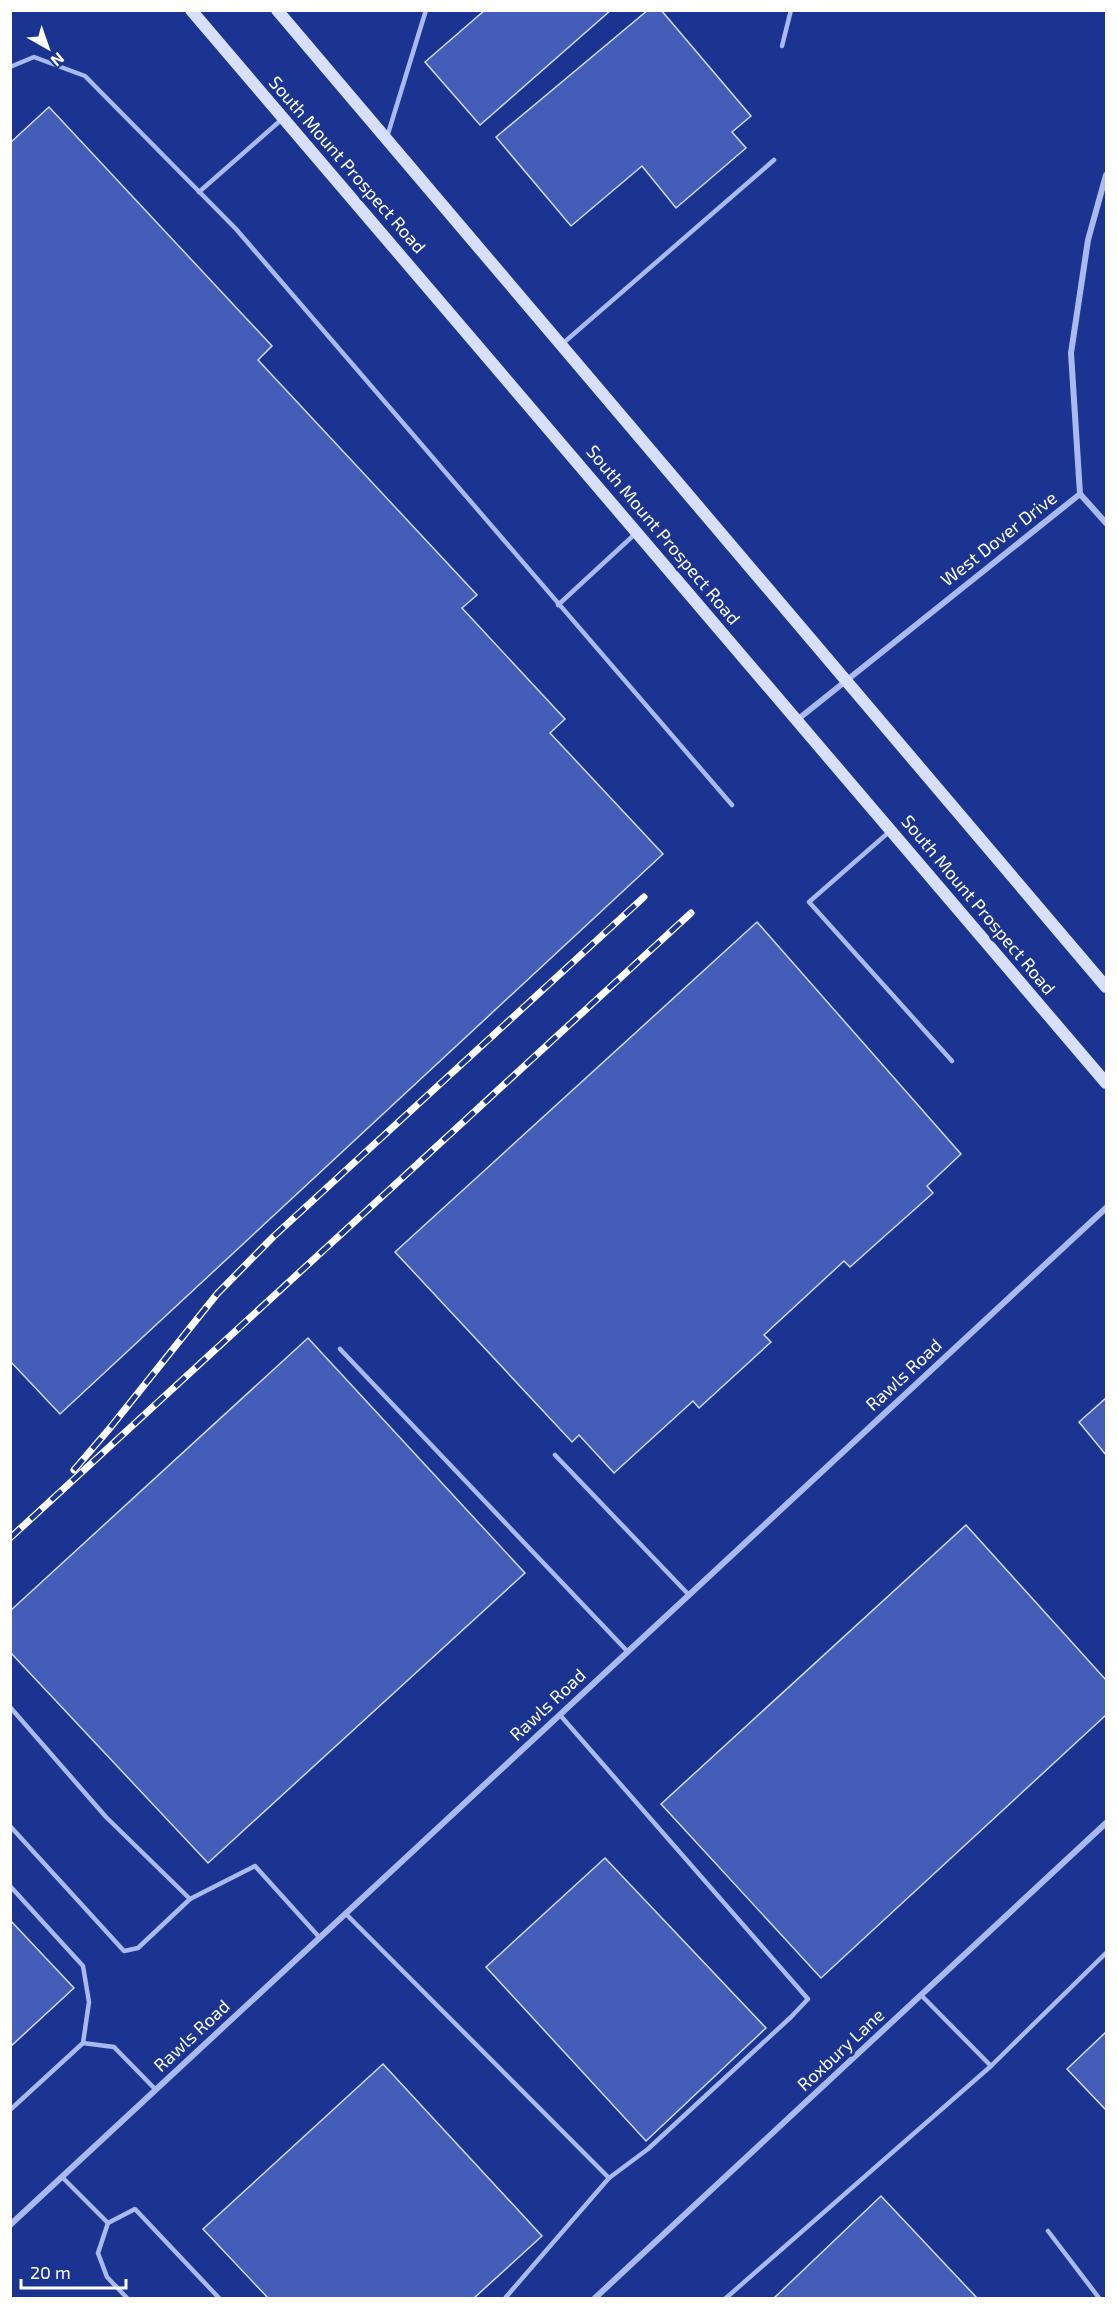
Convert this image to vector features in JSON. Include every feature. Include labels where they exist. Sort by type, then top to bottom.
[{"type":"main road","name":"South Mount Prospect Road","points":[[191,10],[1107,1083]]},
{"type":"main road","points":[[277,10],[1107,987]]},
{"type":"street","name":"West Dover Drive","points":[[797,720],[1080,494],[1071,353],[1088,240],[1107,175]]},
{"type":"street","points":[[1080,494],[1107,523]]},
{"type":"street","name":"Rawls Road","points":[[10,2225],[1107,1208]]},
{"type":"street","name":"Roxbury Lane","points":[[595,2298],[1107,1822]]},
{"type":"lane","points":[[386,140],[426,10]]},
{"type":"lane","points":[[782,46],[791,10]]},
{"type":"lane","points":[[10,67],[34,57],[85,76],[236,229],[732,805]]},
{"type":"lane","points":[[199,192],[283,118]]},
{"type":"lane","points":[[561,345],[774,160]]},
{"type":"lane","points":[[558,605],[637,532]]},
{"type":"lane","points":[[891,830],[810,902],[952,1061]]},
{"type":"lane","points":[[340,1349],[628,1652]]},
{"type":"lane","points":[[555,1455],[689,1595]]},
{"type":"lane","points":[[10,1707],[106,1817],[190,1899]]},
{"type":"lane","points":[[506,2297],[609,2178],[648,2149],[807,1999],[560,1715]]},
{"type":"lane","points":[[10,1826],[124,1951],[138,1948],[190,1899],[255,1866],[320,1938]]},
{"type":"lane","points":[[10,1886],[83,1966],[89,2002],[84,2043],[10,2110]]},
{"type":"lane","points":[[346,1914],[609,2178]]},
{"type":"lane","points":[[726,2298],[991,2066],[1107,1953]]},
{"type":"lane","points":[[921,1995],[991,2066]]},
{"type":"lane","points":[[84,2043],[114,2047],[156,2090]]},
{"type":"lane","points":[[62,2177],[108,2223]]},
{"type":"lane","points":[[127,2298],[107,2277],[98,2253],[108,2223],[135,2209],[219,2298]]},
{"type":"lane","points":[[1048,2231],[1099,2298]]},
{"type":"building","points":[[485,10],[611,10],[480,125],[425,62]]},
{"type":"building","points":[[648,10],[661,10],[751,116],[732,132],[746,148],[676,208],[642,166],[571,226],[496,137]]},
{"type":"building","points":[[49,107],[272,346],[258,360],[477,595],[462,608],[565,719],[550,733],[663,854],[60,1414],[10,1361],[10,143]]},
{"type":"building","points":[[757,922],[961,1154],[927,1186],[933,1193],[850,1267],[844,1261],[764,1335],[771,1342],[699,1408],[693,1401],[614,1473],[579,1435],[572,1442],[395,1252]]},
{"type":"building","points":[[308,1338],[525,1573],[208,1863],[10,1652],[10,1611]]},
{"type":"building","points":[[1106,1398],[1106,1455],[1079,1422]]},
{"type":"building","points":[[966,1525],[1106,1680],[1106,1715],[821,1978],[661,1804]]},
{"type":"building","points":[[605,1858],[766,2028],[646,2141],[486,1967]]},
{"type":"building","points":[[10,1920],[74,1988],[10,2047]]},
{"type":"building","points":[[1106,2032],[1106,2110],[1067,2069]]},
{"type":"building","points":[[383,2064],[542,2236],[474,2298],[268,2298],[203,2229]]},
{"type":"building","points":[[881,2196],[977,2298],[774,2298]]},
{"type":"railway","points":[[74,1470],[217,1294],[273,1237],[644,897]]},
{"type":"railway","points":[[10,1538],[691,913]]}]
